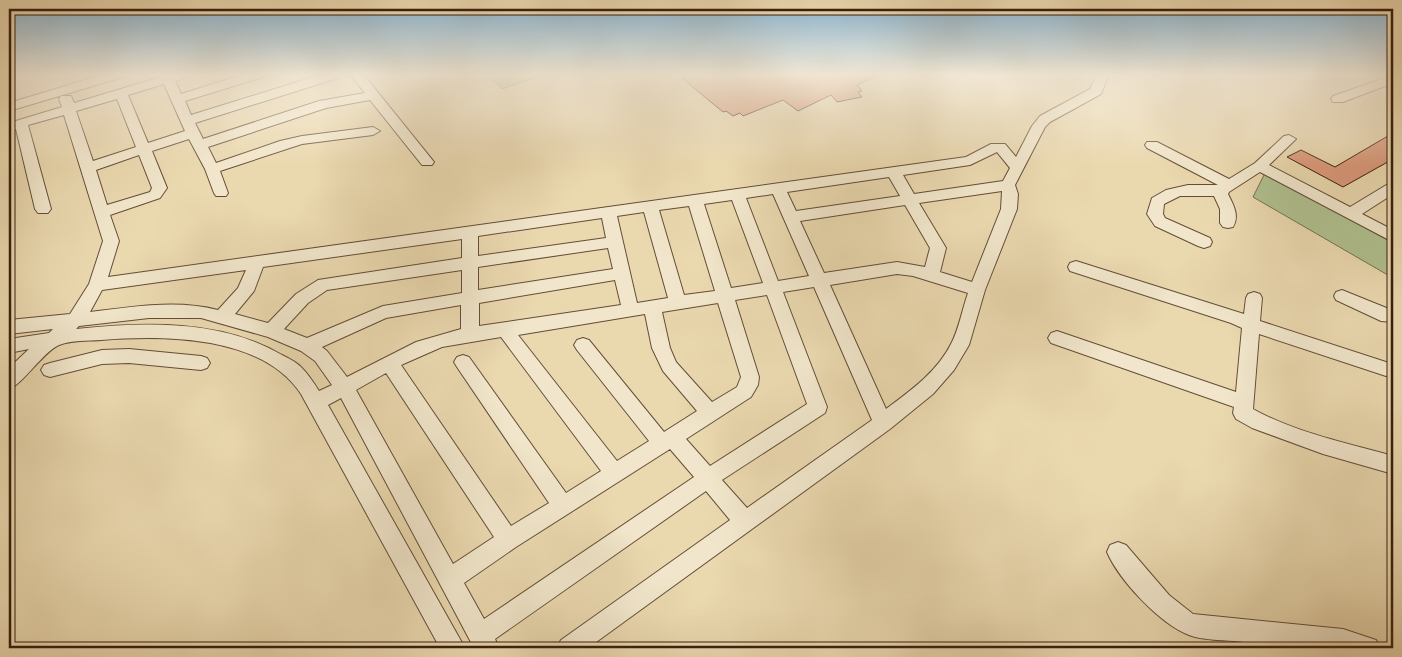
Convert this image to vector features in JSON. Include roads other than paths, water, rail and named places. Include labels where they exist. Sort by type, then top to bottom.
[{"type":"street","points":[[9,115],[64,105]]},
{"type":"street","points":[[43,209],[15,125],[66,105]]},
{"type":"street","points":[[11,375],[77,318],[97,285],[111,241],[68,105]]},
{"type":"street","points":[[102,212],[144,199],[158,192],[160,188],[126,105]]},
{"type":"street","points":[[179,105],[212,169],[221,193]]},
{"type":"street","points":[[89,167],[193,133],[262,105]]},
{"type":"street","points":[[193,133],[321,105]]},
{"type":"street","points":[[380,105],[427,162]]},
{"type":"street","points":[[569,648],[883,423],[926,389],[948,365],[960,345],[977,290],[1009,209],[1011,194],[1008,185],[1039,126],[1052,114],[1070,105]]},
{"type":"street","points":[[212,169],[293,142],[373,131]]},
{"type":"street","points":[[1204,242],[1160,222],[1155,214],[1157,202],[1169,193],[1182,190],[1226,188],[1260,166],[1289,139]]},
{"type":"street","points":[[1152,145],[1226,188]]},
{"type":"street","points":[[97,285],[970,161],[996,147],[1000,147],[1017,168]]},
{"type":"street","points":[[1260,166],[1393,237]]},
{"type":"street","points":[[893,171],[938,248],[931,276]]},
{"type":"street","points":[[791,217],[1008,185]]},
{"type":"street","points":[[1350,214],[1393,187]]},
{"type":"street","points":[[778,188],[883,423]]},
{"type":"street","points":[[1226,188],[1228,223]]},
{"type":"street","points":[[9,327],[77,318],[177,311],[201,312],[272,331],[307,346],[326,362],[345,388],[483,642],[707,478],[818,406],[737,194]]},
{"type":"street","points":[[449,580],[508,540],[711,414],[744,392],[749,385],[750,377],[695,200]]},
{"type":"street","points":[[650,205],[678,302]]},
{"type":"street","points":[[608,211],[630,309]]},
{"type":"street","points":[[470,231],[470,334]]},
{"type":"street","points":[[272,331],[304,295],[324,284],[614,242]]},
{"type":"street","points":[[222,317],[247,292],[251,284],[256,262]]},
{"type":"street","points":[[1076,267],[1237,318],[1386,369]]},
{"type":"street","points":[[316,402],[422,347],[470,334],[897,268],[906,268],[977,290]]},
{"type":"street","points":[[307,346],[383,312],[622,273]]},
{"type":"street","points":[[1342,296],[1387,316],[1393,316]]},
{"type":"street","points":[[1254,298],[1243,413],[1259,422],[1323,445],[1393,465]]},
{"type":"street","points":[[652,306],[661,348],[669,366],[711,414]]},
{"type":"street","points":[[1252,323],[1340,349]]},
{"type":"street","points":[[504,330],[614,473]]},
{"type":"street","points":[[9,346],[53,338],[132,332],[193,333],[246,345],[272,356],[292,370],[316,402],[453,648]]},
{"type":"street","points":[[1057,338],[1244,403]]},
{"type":"street","points":[[50,370],[102,357],[120,356],[196,369],[218,339]]},
{"type":"street","points":[[582,345],[668,440],[707,478],[745,522]]},
{"type":"street","points":[[463,362],[563,506]]},
{"type":"street","points":[[390,363],[508,540]]},
{"type":"street","points":[[1118,552],[1168,611],[1181,621],[1192,625],[1343,641],[1368,648]]}]
